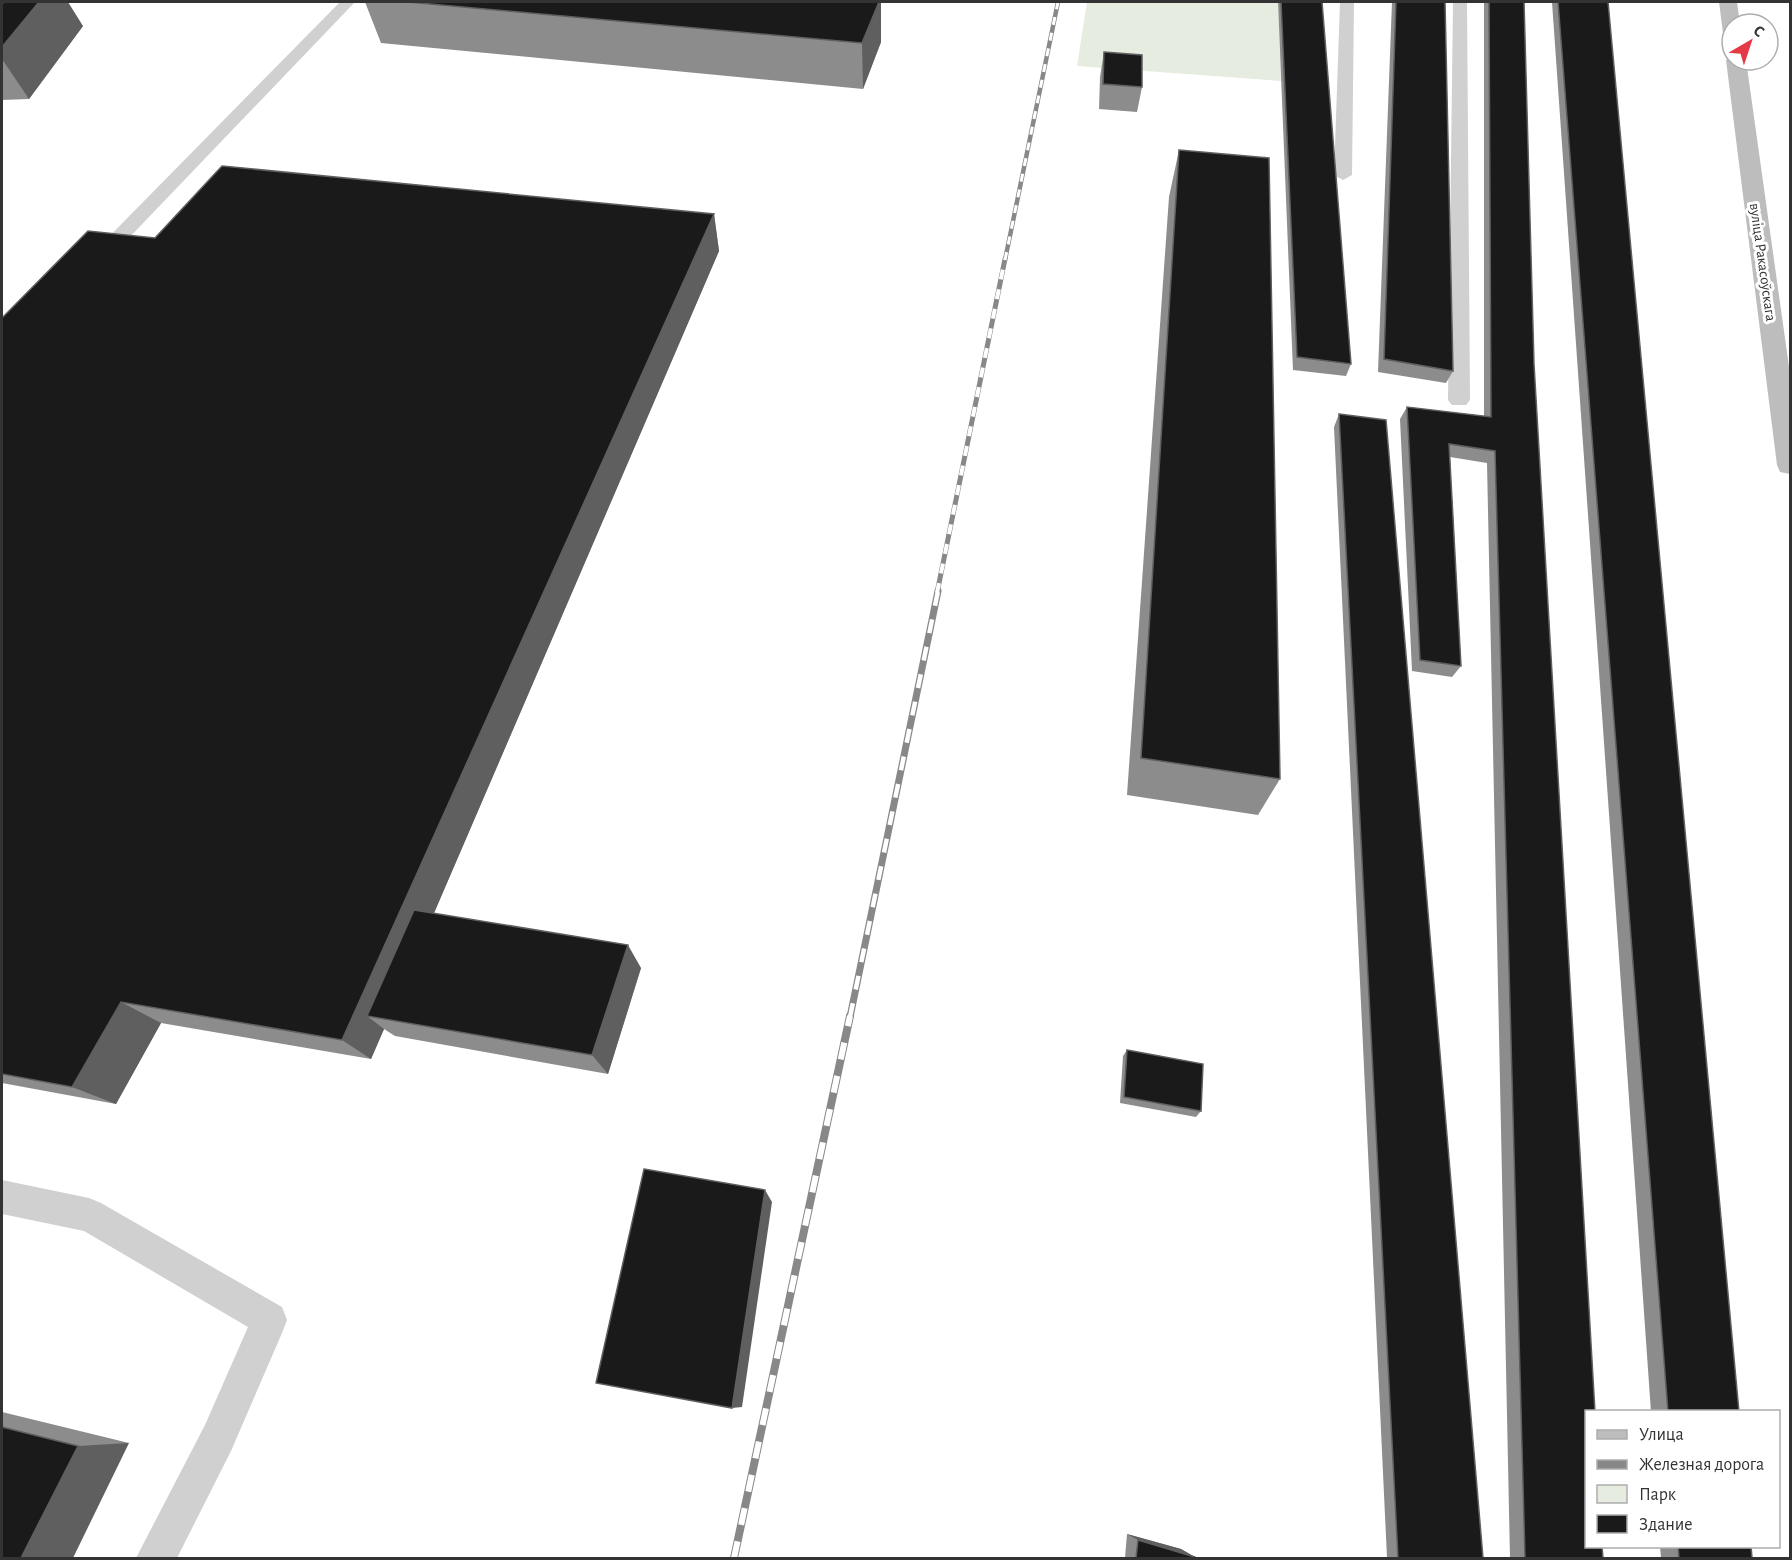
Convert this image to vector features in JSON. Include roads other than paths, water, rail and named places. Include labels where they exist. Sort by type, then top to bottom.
[{"type":"main road","name":"вуліца Ракасоўскага","points":[[1738,72],[1791,465]]},
{"type":"lane","points":[[84,274],[348,2]]},
{"type":"lane","points":[[1343,175],[1347,2]]},
{"type":"lane","points":[[1458,400],[1460,2]]},
{"type":"lane","points":[[2,1197],[89,1215],[269,1320],[218,1438],[156,1558]]},
{"type":"railway","points":[[1005,260],[1058,2]]},
{"type":"railway","points":[[937,593],[1005,259]]},
{"type":"railway","points":[[850,1017],[938,591]]},
{"type":"railway","points":[[734,1558],[850,1016]]}]
